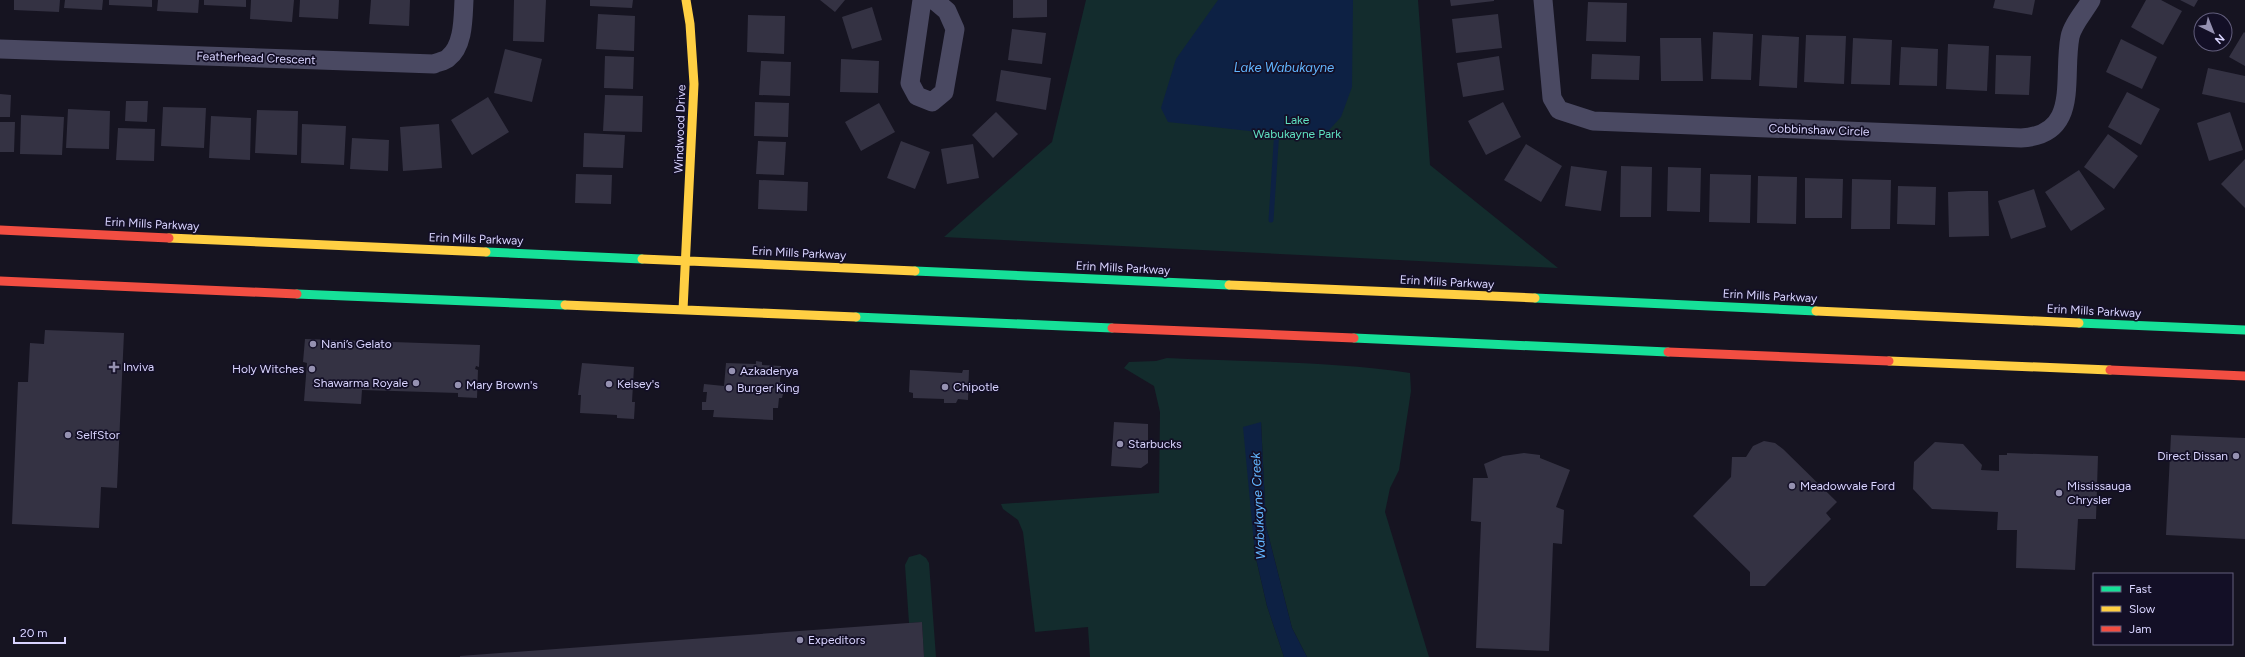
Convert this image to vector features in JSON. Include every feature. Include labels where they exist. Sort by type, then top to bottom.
[{"type":"main road","name":"Windwood Drive","points":[[683,310],[694,84],[690,24],[686,0]]},
{"type":"main road","name":"Erin Mills Parkway","points":[[0,230],[2245,330]]},
{"type":"main road","points":[[1,282],[2245,376]]},
{"type":"street","name":"Featherhead Crescent","points":[[0,49],[434,64],[448,58],[456,47],[461,33],[464,0]]},
{"type":"street","points":[[922,0],[910,83],[917,96],[932,102],[944,92],[955,29],[947,11],[934,0]]},
{"type":"street","name":"Cobbinshaw Circle","points":[[1543,0],[1552,98],[1559,110],[1575,116],[1593,121],[2021,138],[2038,137],[2043,134],[2053,127],[2065,110],[2070,35],[2090,0]]},
{"type":"green space","name":"Lake Wabukayne Park","points":[[1086,0],[1418,0],[1430,165],[1558,268],[944,237],[1052,142]]},
{"type":"green space","points":[[1167,358],[1288,362],[1349,366],[1410,373],[1411,391],[1399,470],[1390,488],[1385,512],[1429,657],[1307,657],[1292,628],[1266,526],[1261,422],[1255,554],[1267,606],[1284,657],[1090,657],[1088,627],[1035,632],[1023,532],[1018,520],[1003,509],[1001,504],[1159,493],[1160,412],[1154,386],[1124,368],[1129,362],[1156,361]]},
{"type":"green space","points":[[920,554],[926,558],[929,563],[936,657],[924,657],[922,622],[909,623],[905,565],[909,557]]},
{"type":"water","name":"Lake Wabukayne","points":[[1218,0],[1353,0],[1352,87],[1341,117],[1321,139],[1168,122],[1161,108],[1176,59]]},
{"type":"water","points":[[1261,422],[1266,526],[1292,628],[1307,657],[1284,657],[1267,606],[1255,554],[1243,427]]},
{"type":"building","points":[[14,0],[60,0],[59,12],[14,10]]},
{"type":"building","points":[[65,0],[103,0],[102,10],[64,8]]},
{"type":"building","points":[[109,0],[152,0],[152,7],[109,5]]},
{"type":"building","points":[[158,0],[199,0],[198,13],[157,11]]},
{"type":"building","points":[[204,0],[246,0],[246,7],[204,5]]},
{"type":"building","points":[[251,0],[294,0],[292,22],[250,19]]},
{"type":"building","points":[[300,0],[339,0],[338,19],[299,17]]},
{"type":"building","points":[[371,0],[410,0],[409,26],[369,24]]},
{"type":"building","points":[[514,0],[546,0],[544,42],[513,41]]},
{"type":"building","points":[[590,0],[633,0],[632,8],[590,6]]},
{"type":"building","points":[[820,0],[845,0],[835,12]]},
{"type":"building","points":[[1013,0],[1047,0],[1047,17],[1013,18]]},
{"type":"building","points":[[1450,0],[1494,0],[1494,1],[1451,6]]},
{"type":"building","points":[[1995,0],[2035,0],[2032,15],[1993,8]]},
{"type":"building","points":[[2146,0],[2161,0],[2182,11],[2163,45],[2131,27]]},
{"type":"building","points":[[2180,0],[2198,0],[2194,7]]},
{"type":"building","points":[[1588,2],[1627,3],[1626,42],[1586,41]]},
{"type":"building","points":[[872,7],[882,40],[852,49],[842,17]]},
{"type":"building","points":[[598,14],[635,16],[634,51],[596,49]]},
{"type":"building","points":[[1498,14],[1502,48],[1456,53],[1452,19]]},
{"type":"building","points":[[748,15],[785,16],[784,54],[747,52]]},
{"type":"building","points":[[1012,29],[1046,33],[1042,64],[1008,60]]},
{"type":"building","points":[[1713,32],[1753,34],[1751,80],[1711,79]]},
{"type":"building","points":[[2244,32],[2245,66],[2229,57]]},
{"type":"building","points":[[1762,35],[1799,37],[1797,88],[1759,86]]},
{"type":"building","points":[[1806,35],[1846,36],[1844,84],[1804,82]]},
{"type":"building","points":[[1660,38],[1701,38],[1703,81],[1661,81]]},
{"type":"building","points":[[1853,38],[1892,40],[1890,85],[1851,84]]},
{"type":"building","points":[[2121,39],[2157,57],[2142,89],[2106,72]]},
{"type":"building","points":[[1948,44],[1989,46],[1987,91],[1946,89]]},
{"type":"building","points":[[1901,47],[1938,49],[1937,86],[1899,85]]},
{"type":"building","points":[[505,49],[542,59],[532,102],[494,93]]},
{"type":"building","points":[[1592,54],[1640,56],[1639,80],[1591,79]]},
{"type":"building","points":[[1996,55],[2031,56],[2029,95],[1995,94]]},
{"type":"building","points":[[605,56],[634,57],[633,89],[604,88]]},
{"type":"building","points":[[1499,56],[1504,90],[1463,97],[1457,63]]},
{"type":"building","points":[[841,59],[879,61],[878,93],[840,92]]},
{"type":"building","points":[[761,61],[791,62],[790,96],[759,95]]},
{"type":"building","points":[[2208,68],[2245,76],[2245,103],[2202,94]]},
{"type":"building","points":[[1001,70],[1051,78],[1046,110],[996,101]]},
{"type":"building","points":[[2127,92],[2160,109],[2141,145],[2108,127]]},
{"type":"building","points":[[0,94],[11,95],[10,117],[0,117]]},
{"type":"building","points":[[605,95],[643,96],[642,132],[603,131]]},
{"type":"building","points":[[488,97],[509,132],[472,155],[451,120]]},
{"type":"building","points":[[126,101],[148,101],[147,122],[125,121]]},
{"type":"building","points":[[755,102],[789,103],[788,137],[754,136]]},
{"type":"building","points":[[1503,102],[1521,137],[1486,155],[1468,121]]},
{"type":"building","points":[[879,103],[895,132],[861,151],[845,122]]},
{"type":"building","points":[[163,107],[206,108],[204,148],[161,146]]},
{"type":"building","points":[[68,109],[110,111],[109,149],[66,148]]},
{"type":"building","points":[[257,110],[298,111],[297,155],[255,153]]},
{"type":"building","points":[[996,112],[1018,134],[993,158],[972,135]]},
{"type":"building","points":[[2230,112],[2243,150],[2209,161],[2197,123]]},
{"type":"building","points":[[21,115],[64,117],[62,155],[20,154]]},
{"type":"building","points":[[211,116],[251,118],[250,160],[209,158]]},
{"type":"building","points":[[0,122],[15,122],[14,152],[0,152]]},
{"type":"building","points":[[302,124],[346,126],[344,165],[301,163]]},
{"type":"building","points":[[439,124],[442,168],[403,171],[400,127]]},
{"type":"building","points":[[118,128],[155,129],[154,161],[116,160]]},
{"type":"building","points":[[584,133],[625,135],[623,168],[583,167]]},
{"type":"building","points":[[2108,134],[2138,156],[2114,189],[2084,167]]},
{"type":"building","points":[[352,138],[389,140],[388,171],[350,169]]},
{"type":"building","points":[[758,141],[786,142],[784,175],[756,174]]},
{"type":"building","points":[[901,141],[930,152],[915,189],[887,178]]},
{"type":"building","points":[[973,144],[979,178],[947,184],[941,149]]},
{"type":"building","points":[[1526,144],[1562,166],[1541,202],[1504,180]]},
{"type":"building","points":[[2245,159],[2245,208],[2221,184]]},
{"type":"building","points":[[1571,166],[1607,171],[1601,211],[1565,206]]},
{"type":"building","points":[[1621,166],[1652,167],[1651,217],[1620,217]]},
{"type":"building","points":[[1668,167],[1701,168],[1700,212],[1667,211]]},
{"type":"building","points":[[2079,170],[2105,209],[2071,231],[2045,192]]},
{"type":"building","points":[[576,174],[612,175],[611,204],[575,203]]},
{"type":"building","points":[[1710,174],[1751,175],[1750,223],[1709,222]]},
{"type":"building","points":[[1758,176],[1797,177],[1796,224],[1757,223]]},
{"type":"building","points":[[1805,178],[1843,179],[1842,218],[1805,218]]},
{"type":"building","points":[[1852,179],[1891,180],[1890,229],[1851,229]]},
{"type":"building","points":[[759,180],[808,182],[807,211],[758,209]]},
{"type":"building","points":[[1898,186],[1936,187],[1935,225],[1897,224]]},
{"type":"building","points":[[2034,189],[2046,227],[2011,239],[1998,201]]},
{"type":"building","points":[[1988,191],[1989,236],[1949,237],[1948,192]]},
{"type":"building","name":"SelfStor","points":[[45,330],[124,333],[117,488],[101,487],[99,528],[12,524],[18,382],[28,382],[30,343],[44,344]]},
{"type":"building","points":[[305,339],[480,345],[479,367],[476,366],[475,369],[478,370],[477,398],[458,397],[458,393],[362,390],[361,404],[304,401],[307,363],[303,362]]},
{"type":"building","points":[[756,361],[762,362],[762,365],[781,366],[780,382],[783,382],[780,393],[783,394],[782,398],[779,398],[778,408],[773,408],[773,420],[713,417],[714,410],[702,410],[702,402],[706,402],[707,392],[703,392],[704,384],[724,386],[726,363],[756,364]]},
{"type":"building","points":[[582,363],[634,367],[632,402],[635,402],[634,419],[617,418],[617,415],[580,413],[581,395],[578,395]]},
{"type":"building","points":[[910,370],[962,373],[963,370],[969,370],[968,400],[958,399],[956,403],[944,403],[944,399],[913,398],[913,393],[909,392]]},
{"type":"building","points":[[1114,422],[1148,424],[1148,463],[1141,468],[1111,466]]},
{"type":"building","points":[[2171,435],[2245,438],[2245,539],[2166,535]]},
{"type":"building","points":[[1764,441],[1775,443],[1783,449],[1837,502],[1826,513],[1831,519],[1765,586],[1750,586],[1750,572],[1693,516],[1731,477],[1732,457],[1746,457],[1753,446]]},
{"type":"building","points":[[1935,442],[1963,444],[1982,465],[1981,470],[1999,471],[1999,455],[2007,455],[2007,453],[2098,456],[2096,519],[2078,519],[2075,570],[2016,568],[2017,530],[1997,530],[1998,512],[1932,509],[1913,489],[1914,462]]},
{"type":"building","points":[[1524,453],[1540,455],[1540,458],[1570,470],[1556,507],[1564,510],[1562,544],[1553,543],[1549,651],[1476,648],[1481,522],[1471,521],[1473,478],[1488,478],[1484,464],[1503,456]]},
{"type":"building","name":"Expeditors","points":[[922,622],[924,657],[460,657],[460,656]]},
{"type":"waterway","name":"Wabukayne Creek","points":[[1271,220],[1277,129]]},
{"type":"traffic: fast","points":[[486,252],[642,259]]},
{"type":"traffic: fast","points":[[915,271],[1229,285]]},
{"type":"traffic: fast","points":[[297,294],[565,305]]},
{"type":"traffic: fast","points":[[1535,298],[1816,311]]},
{"type":"traffic: fast","points":[[856,317],[1112,328]]},
{"type":"traffic: fast","points":[[2079,323],[2245,330]]},
{"type":"traffic: fast","points":[[1354,338],[1668,352]]},
{"type":"traffic: slow","points":[[683,310],[694,84],[690,24],[686,0]]},
{"type":"traffic: slow","points":[[169,238],[486,252]]},
{"type":"traffic: slow","points":[[642,259],[915,271]]},
{"type":"traffic: slow","points":[[1229,285],[1535,298]]},
{"type":"traffic: slow","points":[[565,305],[856,317]]},
{"type":"traffic: slow","points":[[1816,311],[2079,323]]},
{"type":"traffic: slow","points":[[1889,361],[2110,370]]},
{"type":"traffic: jam","points":[[0,230],[169,238]]},
{"type":"traffic: jam","points":[[0,281],[297,294]]},
{"type":"traffic: jam","points":[[1112,328],[1354,338]]},
{"type":"traffic: jam","points":[[1668,352],[1889,361]]},
{"type":"traffic: jam","points":[[2110,370],[2245,376]]},
{"type":"place","name":"Nani’s Gelato","points":[[313,344]]},
{"type":"place","name":"Inviva","points":[[114,367]]},
{"type":"place","name":"Holy Witches","points":[[312,369]]},
{"type":"place","name":"Azkadenya","points":[[732,371]]},
{"type":"place","name":"Shawarma Royale","points":[[416,383]]},
{"type":"place","name":"Kelsey's","points":[[609,384]]},
{"type":"place","name":"Mary Brown's","points":[[458,385]]},
{"type":"place","name":"Chipotle","points":[[945,387]]},
{"type":"place","name":"Burger King","points":[[729,388]]},
{"type":"place","name":"SelfStor","points":[[68,435]]},
{"type":"place","name":"Starbucks","points":[[1120,444]]},
{"type":"place","name":"Direct Dissan","points":[[2236,456]]},
{"type":"place","name":"Meadowvale Ford","points":[[1792,486]]},
{"type":"place","name":"Mississauga Chrysler","points":[[2059,493]]},
{"type":"place","name":"Expeditors","points":[[800,640]]}]
